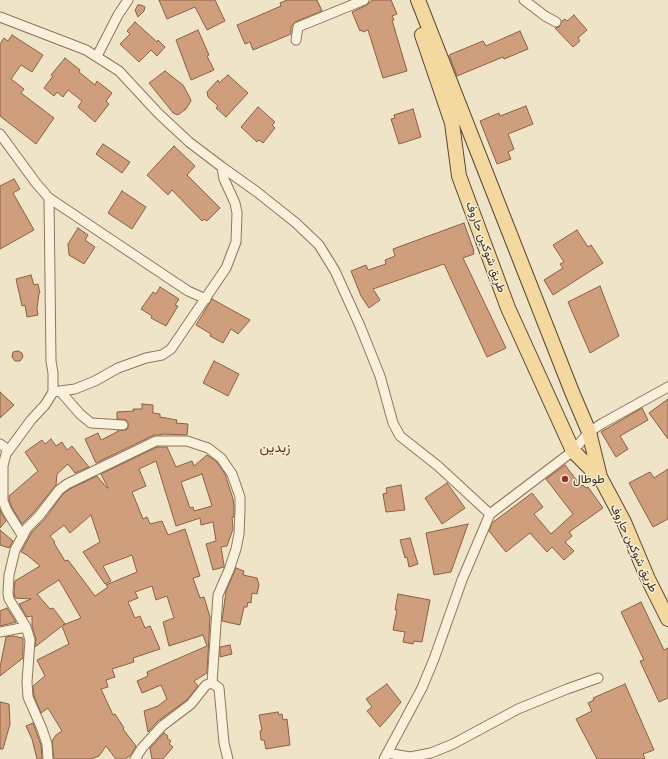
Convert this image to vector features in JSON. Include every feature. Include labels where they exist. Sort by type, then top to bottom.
[{"type":"main road","name":"طريق شوكين حاروف","points":[[408,0],[427,48],[452,123],[459,176],[508,308],[573,451],[600,477]]},
{"type":"main road","name":"طريق شوكين حاروف","points":[[418,0],[589,432],[600,477],[624,522],[648,579],[668,619]]},
{"type":"street","points":[[97,56],[118,15],[128,0]]},
{"type":"street","points":[[296,40],[298,27],[364,0]]},
{"type":"street","points":[[524,0],[545,16],[556,22]]},
{"type":"street","points":[[0,17],[86,50],[119,71],[163,118],[189,142],[257,192],[296,223],[319,245],[335,271],[360,326],[380,376],[393,423],[400,436],[438,466],[490,514]]},
{"type":"street","points":[[0,134],[36,183],[49,198],[174,282],[188,291],[206,299]]},
{"type":"street","points":[[22,535],[3,502],[3,466],[6,454],[31,420],[57,392],[75,389],[95,381],[118,368],[166,353],[171,349],[226,268],[236,242],[237,213],[235,203],[224,179],[222,167]]},
{"type":"street","points":[[49,198],[51,361],[57,392],[90,423],[123,425]]},
{"type":"street","points":[[598,678],[567,688],[518,709],[453,744],[431,753],[410,757],[385,756],[422,688],[462,580],[490,514],[573,451],[589,432],[603,422],[668,387]]},
{"type":"street","points":[[48,759],[47,744],[28,697],[27,682],[30,640],[26,626],[9,599],[8,593],[9,575],[15,550],[27,528],[47,507],[59,490],[67,484],[156,441],[187,441],[208,448],[221,458],[232,474],[240,497],[239,534],[236,549],[218,595],[212,683]]},
{"type":"street","points":[[0,444],[9,450]]},
{"type":"street","points":[[0,632],[26,626]]},
{"type":"street","points":[[134,759],[162,726],[191,704],[206,685],[212,683]]},
{"type":"street","points":[[212,683],[219,688],[224,743],[228,759]]},
{"type":"building","points":[[159,0],[215,0],[225,21],[207,30],[195,7],[167,19]]},
{"type":"building","points":[[287,0],[317,0],[322,11],[295,22],[291,27],[291,34],[253,50],[250,42],[245,44],[237,25],[281,6],[280,3]]},
{"type":"building","points":[[372,0],[391,0],[397,14],[392,16],[394,20],[392,20],[407,71],[383,78],[368,30],[363,32],[362,30],[360,31],[352,12],[367,5]]},
{"type":"building","points":[[138,5],[145,7],[144,11],[138,17],[135,10]]},
{"type":"building","points":[[574,15],[587,30],[578,38],[580,41],[573,47],[555,28],[559,27],[562,21],[565,19],[567,21]]},
{"type":"building","points":[[135,22],[157,42],[158,40],[165,47],[157,56],[151,50],[139,62],[120,44],[130,34],[127,31]]},
{"type":"building","points":[[198,30],[209,55],[207,56],[214,70],[191,80],[176,40]]},
{"type":"building","points":[[520,31],[528,49],[504,59],[503,57],[457,76],[449,55],[483,41],[486,46]]},
{"type":"building","points":[[12,35],[43,55],[32,72],[21,65],[11,79],[24,89],[21,93],[54,118],[36,144],[0,116],[0,44],[4,38],[8,41]]},
{"type":"building","points":[[65,58],[95,85],[97,81],[112,93],[106,101],[109,104],[95,122],[78,107],[82,101],[68,90],[63,97],[57,92],[54,96],[44,88],[53,76],[51,75]]},
{"type":"building","points":[[165,71],[183,85],[191,101],[186,109],[178,115],[173,113],[149,83]]},
{"type":"building","points":[[228,75],[248,93],[226,117],[216,108],[218,106],[208,97],[207,92],[218,80],[219,83]]},
{"type":"building","points":[[526,106],[533,124],[508,134],[514,149],[508,152],[511,159],[497,164],[480,121],[499,113],[500,116]]},
{"type":"building","points":[[258,107],[275,122],[272,125],[275,128],[263,143],[259,140],[257,142],[241,127]]},
{"type":"building","points":[[413,109],[421,137],[399,144],[391,119],[395,118],[394,115]]},
{"type":"building","points":[[103,144],[130,162],[122,173],[96,154]]},
{"type":"building","points":[[174,146],[195,166],[187,175],[220,208],[207,221],[204,219],[202,221],[172,190],[168,195],[147,175]]},
{"type":"building","points":[[14,179],[20,189],[13,193],[34,230],[0,249],[0,186]]},
{"type":"building","points":[[122,191],[146,207],[132,229],[108,213]]},
{"type":"building","points":[[464,223],[474,254],[463,258],[506,348],[487,357],[444,264],[373,289],[380,300],[369,308],[361,296],[351,271],[366,265],[368,270],[386,264],[385,260],[395,256],[393,249]]},
{"type":"building","points":[[78,228],[88,235],[85,240],[95,247],[84,264],[69,255],[68,244]]},
{"type":"building","points":[[577,230],[588,247],[591,245],[603,263],[553,295],[544,280],[563,268],[560,264],[564,262],[553,245]]},
{"type":"building","points":[[31,275],[34,285],[38,284],[40,293],[37,309],[38,315],[27,317],[25,305],[22,306],[16,279]]},
{"type":"building","points":[[600,286],[619,336],[590,353],[568,302]]},
{"type":"building","points":[[160,287],[179,299],[175,305],[178,306],[166,326],[151,318],[152,316],[141,309],[153,292],[156,294]]},
{"type":"building","points":[[212,299],[250,320],[238,334],[231,329],[223,343],[210,336],[211,334],[196,325]]},
{"type":"building","points":[[18,351],[22,353],[23,357],[20,361],[15,361],[12,357],[13,352]]},
{"type":"building","points":[[214,361],[239,374],[228,396],[203,383]]},
{"type":"building","points":[[0,392],[14,405],[0,418]]},
{"type":"building","points":[[668,399],[668,439],[649,413]]},
{"type":"building","points":[[142,404],[153,405],[153,413],[160,414],[160,417],[177,420],[176,423],[188,424],[187,435],[154,435],[96,463],[85,439],[98,433],[101,440],[117,431],[126,430],[128,428],[128,423],[126,420],[117,419],[117,412],[142,409]]},
{"type":"building","points":[[642,408],[648,420],[620,436],[628,449],[616,457],[601,432]]},
{"type":"building","points":[[51,439],[56,446],[62,442],[67,450],[72,446],[89,467],[75,473],[68,464],[57,474],[56,485],[22,524],[12,508],[9,496],[38,471],[25,452],[42,440],[45,444]]},
{"type":"building","points":[[157,447],[167,447],[176,467],[192,461],[194,466],[207,455],[217,462],[225,474],[233,499],[233,529],[227,546],[221,547],[224,567],[213,570],[206,544],[216,541],[213,522],[201,525],[200,518],[176,526],[156,461],[139,469],[146,486],[132,492],[143,519],[147,517],[150,524],[162,521],[168,535],[185,529],[200,576],[193,578],[200,598],[204,597],[210,617],[207,673],[194,681],[198,686],[187,700],[158,721],[148,732],[144,711],[158,706],[167,699],[161,685],[142,693],[137,681],[148,676],[147,672],[207,646],[203,635],[169,646],[163,622],[174,618],[167,596],[156,600],[152,586],[135,592],[138,598],[128,602],[135,618],[140,616],[145,628],[150,626],[160,649],[133,658],[134,662],[112,669],[115,677],[106,680],[108,687],[101,689],[113,715],[115,714],[124,728],[123,729],[136,746],[131,755],[125,759],[116,759],[106,746],[99,756],[91,759],[54,759],[52,741],[56,735],[62,731],[48,708],[41,713],[34,696],[33,686],[45,676],[37,660],[69,644],[62,626],[35,647],[36,639],[32,626],[32,616],[27,617],[19,604],[31,599],[15,598],[15,581],[40,566],[21,552],[32,532],[44,520],[63,494],[70,489],[97,476],[108,488],[101,474]],"holes":[[[202,474],[212,506],[194,511],[193,507],[190,508],[181,482]],[[91,515],[100,542],[83,552],[105,584],[111,581],[103,566],[132,555],[137,572],[106,585],[108,587],[95,596],[68,560],[65,561],[54,543],[55,542],[50,536],[64,525],[70,533]],[[59,580],[81,618],[63,625],[65,624],[53,608],[50,609],[37,594]]]},
{"type":"building","points":[[565,465],[581,486],[583,485],[586,488],[588,487],[603,508],[569,532],[572,536],[565,542],[574,551],[564,560],[552,547],[547,552],[530,533],[506,552],[489,531],[492,523],[532,493],[543,507],[534,514],[551,534],[573,514],[546,479]]},
{"type":"building","points":[[668,469],[668,519],[653,527],[629,483],[650,472],[654,478]]},
{"type":"building","points":[[447,483],[465,508],[442,524],[425,498]]},
{"type":"building","points":[[401,485],[405,510],[386,512],[383,494],[387,493],[386,488]]},
{"type":"building","points":[[0,510],[6,521],[0,528]]},
{"type":"building","points":[[468,524],[451,572],[434,575],[426,533]]},
{"type":"building","points":[[0,530],[13,541],[9,548],[0,545]]},
{"type":"building","points":[[410,538],[418,564],[409,567],[407,557],[405,558],[400,540]]},
{"type":"building","points":[[236,568],[244,571],[243,575],[257,578],[259,585],[257,594],[252,593],[251,603],[248,602],[247,607],[244,607],[240,625],[222,621],[226,591]]},
{"type":"building","points":[[398,594],[430,600],[422,642],[414,641],[413,644],[403,642],[405,632],[393,630],[397,610],[395,610]]},
{"type":"building","points":[[641,602],[664,650],[668,648],[668,698],[659,702],[640,661],[644,660],[621,612]]},
{"type":"building","points":[[7,608],[16,622],[0,626],[0,611]]},
{"type":"building","points":[[13,636],[23,638],[23,658],[0,676],[0,667],[6,637]]},
{"type":"building","points":[[230,645],[232,654],[220,657],[220,647]]},
{"type":"building","points":[[387,684],[401,702],[380,727],[367,711],[372,707],[366,699]]},
{"type":"building","points":[[625,684],[654,750],[643,754],[645,759],[597,759],[576,719],[592,711],[588,703],[594,700],[593,698]]},
{"type":"building","points":[[0,702],[9,704],[10,724],[3,749],[0,749]]},
{"type":"building","points":[[278,712],[279,715],[282,714],[283,720],[287,719],[290,745],[266,749],[264,740],[261,740],[260,731],[262,730],[259,715]]},
{"type":"building","points":[[33,723],[41,745],[42,759],[37,759],[32,739],[26,726]]},
{"type":"building","points":[[164,733],[171,741],[169,744],[173,747],[163,759],[152,759],[150,748]]},
{"type":"place","name":"طوطال","points":[[565,479]]},
{"type":"district","name":"زبدين","points":[[275,448]]}]
